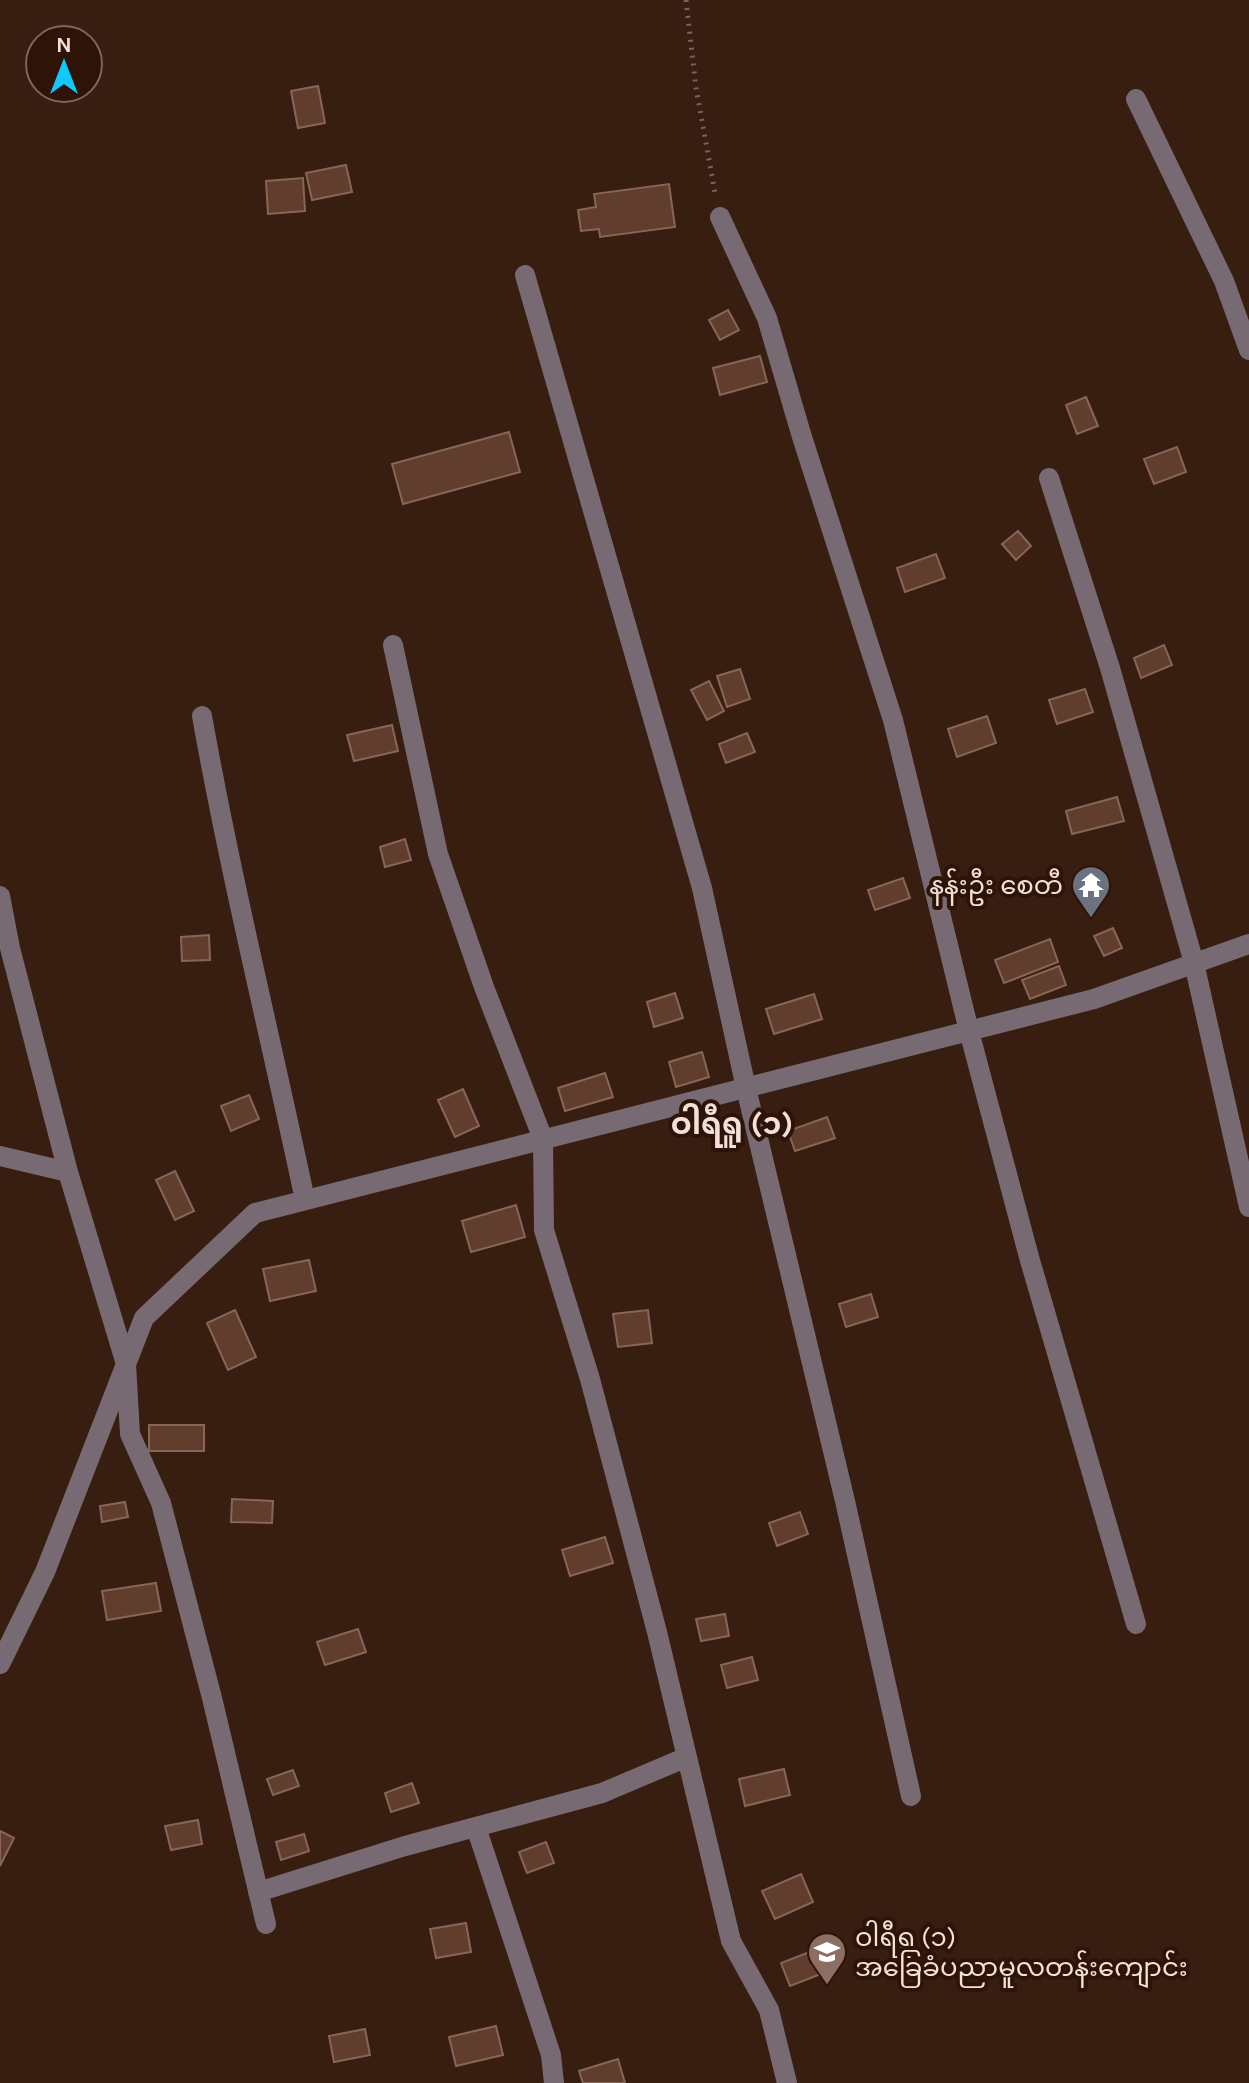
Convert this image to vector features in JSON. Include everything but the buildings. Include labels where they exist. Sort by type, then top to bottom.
[{"type":"street","points":[[1136,99],[1224,281],[1249,350]]},
{"type":"street","points":[[720,217],[767,318],[893,720],[969,1031],[1029,1257],[1136,1624]]},
{"type":"street","points":[[525,275],[702,888],[911,1796]]},
{"type":"street","points":[[1049,478],[1110,668],[1194,963],[1249,1207]]},
{"type":"street","points":[[393,645],[438,854],[484,987],[543,1139],[544,1230],[590,1379],[657,1632],[731,1941],[769,2010],[787,2083]]},
{"type":"street","points":[[202,716],[241,921],[278,1071],[305,1200]]},
{"type":"street","points":[[0,896],[10,948],[68,1172],[126,1364],[130,1434],[161,1503],[266,1924]]},
{"type":"street","points":[[0,1664],[45,1572],[144,1318],[255,1213],[1094,999],[1249,944]]},
{"type":"street","points":[[0,1156],[68,1172]]},
{"type":"street","points":[[258,1892],[602,1793],[687,1757]]},
{"type":"street","points":[[476,1827],[551,2055],[554,2083]]},
{"type":"path","points":[[686,0],[696,88],[720,217]]},
{"type":"place","name":"နန်းဦး စေတီ","points":[[1091,919]]},
{"type":"place","name":"ဝါရီရူ (၁) အခြေခံပညာမူလတန်းကျောင်း","points":[[827,1986]]},
{"type":"district","name":"ဝါရီရူ (၁)","points":[[732,1124]]}]
